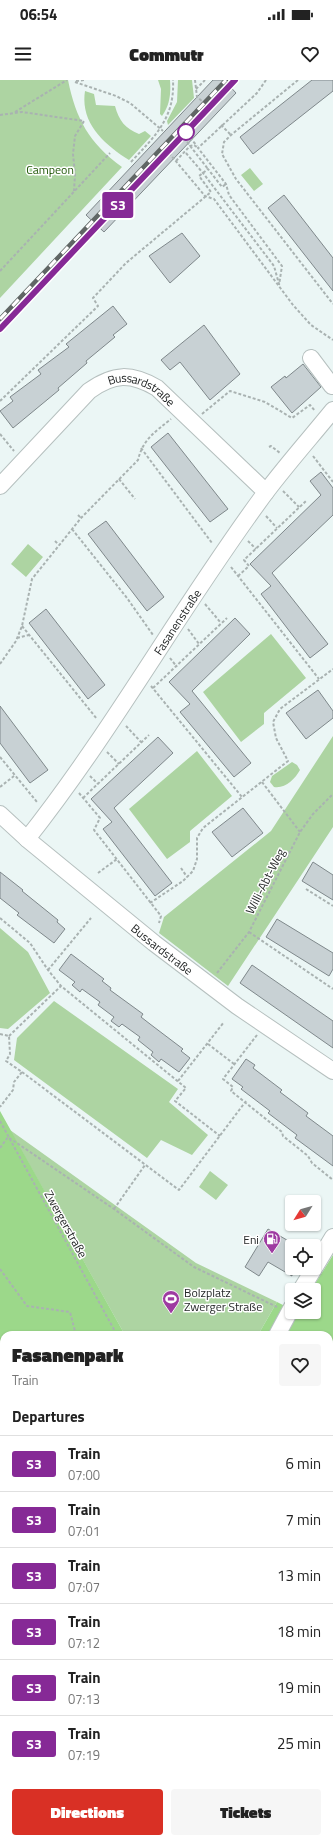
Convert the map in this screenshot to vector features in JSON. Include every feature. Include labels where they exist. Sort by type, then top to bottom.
[{"type":"street","points":[[311,358],[329,376]]},
{"type":"street","name":"Bussardstraße","points":[[0,486],[89,390],[103,381],[128,376],[144,380],[157,388],[187,416],[270,486]]},
{"type":"street","name":"Fasanenstraße","points":[[27,839],[70,783],[196,593],[270,486],[328,416]]},
{"type":"street","name":"Bussardstraße","points":[[0,814],[27,839],[154,943],[208,984],[333,1071]]},
{"type":"street","points":[[306,1283],[333,1236]]},
{"type":"street","points":[[279,1331],[285,1319]]},
{"type":"path","points":[[14,113],[67,80]]},
{"type":"path","points":[[85,80],[75,82],[110,93],[130,103],[163,131]]},
{"type":"path","points":[[131,162],[160,129],[172,102],[173,80]]},
{"type":"path","points":[[195,80],[197,97],[202,101]]},
{"type":"path","points":[[196,89],[205,80]]},
{"type":"path","points":[[198,148],[257,93],[266,80]]},
{"type":"path","points":[[298,80],[231,135],[224,142],[222,154],[236,178],[333,304]]},
{"type":"path","points":[[0,115],[14,113],[84,121],[75,136],[73,154],[75,174],[74,191]]},
{"type":"path","points":[[221,125],[231,135]]},
{"type":"path","points":[[187,134],[226,184],[229,196],[282,266],[279,285]]},
{"type":"path","points":[[184,138],[222,187],[226,184]]},
{"type":"path","points":[[176,161],[190,146],[194,144],[198,148]]},
{"type":"path","points":[[0,271],[110,153]]},
{"type":"path","points":[[169,153],[205,196],[214,199],[305,319],[333,340]]},
{"type":"path","points":[[186,153],[274,266],[279,285]]},
{"type":"path","points":[[0,401],[98,306],[93,298],[119,271],[211,192],[199,176],[208,169]]},
{"type":"path","points":[[0,664],[22,626],[32,579],[81,518],[138,460],[141,448],[151,435],[230,391],[264,402],[292,418],[310,405],[328,416]]},
{"type":"path","points":[[0,434],[22,461]]},
{"type":"path","points":[[305,444],[333,482]]},
{"type":"path","points":[[119,479],[134,499]]},
{"type":"path","points":[[270,486],[299,508]]},
{"type":"path","points":[[238,576],[249,566],[244,560],[307,500]]},
{"type":"path","points":[[78,515],[81,518]]},
{"type":"path","points":[[72,529],[161,645]]},
{"type":"path","points":[[55,541],[59,545]]},
{"type":"path","points":[[196,593],[221,623]]},
{"type":"path","points":[[153,688],[227,618]]},
{"type":"path","points":[[179,619],[199,644]]},
{"type":"path","points":[[22,626],[105,730]]},
{"type":"path","points":[[16,638],[29,636]]},
{"type":"path","points":[[150,903],[187,877],[193,871],[197,859],[197,838],[204,828],[288,761],[276,738],[273,722],[280,709],[333,669]]},
{"type":"path","points":[[142,674],[242,797]]},
{"type":"path","points":[[115,714],[142,742]]},
{"type":"path","points":[[83,798],[149,735]]},
{"type":"path","points":[[0,757],[14,776],[47,814]]},
{"type":"path","points":[[0,787],[14,776]]},
{"type":"path","points":[[262,781],[300,832]]},
{"type":"path","points":[[70,783],[100,818],[94,830],[161,916],[159,923]]},
{"type":"path","name":"Willi-Abt-Weg","points":[[214,976],[249,932],[300,832],[313,814],[333,794]]},
{"type":"path","points":[[98,873],[117,859]]},
{"type":"path","points":[[181,868],[187,877]]},
{"type":"path","points":[[306,889],[333,906]]},
{"type":"path","points":[[0,918],[30,943],[61,986],[186,1088],[175,1101],[220,1136]]},
{"type":"path","points":[[48,970],[91,918]]},
{"type":"path","points":[[249,932],[333,989]]},
{"type":"path","points":[[61,986],[9,1036],[10,1054],[6,1061],[179,1190],[246,1101]]},
{"type":"path","points":[[178,1081],[224,1022]]},
{"type":"path","points":[[259,1033],[223,1079],[233,1087],[231,1091],[246,1101],[255,1109],[256,1113],[282,1132],[283,1136],[308,1156],[312,1163],[333,1180]]},
{"type":"path","points":[[0,1034],[9,1036]]},
{"type":"path","points":[[207,1044],[234,1064]]},
{"type":"path","points":[[0,1107],[13,1090],[14,1082],[22,1072]]},
{"type":"path","name":"Zwergerstraße","points":[[0,1121],[115,1331]]},
{"type":"path","points":[[0,1148],[8,1137],[114,1209],[194,1267],[285,1308]]},
{"type":"path","points":[[114,1209],[145,1165]]},
{"type":"path","points":[[0,1270],[26,1306],[70,1312],[75,1331]]},
{"type":"green space","name":"Campeon","points":[[0,80],[68,80],[75,107],[86,129],[101,149],[122,167],[0,298]]},
{"type":"green space","points":[[158,80],[170,80],[167,108],[162,116],[160,114],[161,89]]},
{"type":"green space","points":[[178,80],[192,80],[194,98],[168,125],[167,121],[177,102]]},
{"type":"green space","points":[[85,91],[94,94],[96,105],[115,106],[118,116],[130,129],[139,134],[145,131],[151,136],[129,160],[103,140],[90,123],[84,102]]},
{"type":"green space","points":[[250,168],[263,184],[254,191],[241,175]]},
{"type":"green space","points":[[28,544],[43,557],[26,577],[11,564]]},
{"type":"green space","points":[[271,634],[306,678],[264,713],[264,724],[241,742],[203,692]]},
{"type":"green space","points":[[333,736],[333,827],[228,986],[159,933],[164,917],[271,831]]},
{"type":"green space","points":[[197,751],[232,796],[190,831],[190,842],[167,859],[129,809]]},
{"type":"green space","points":[[292,762],[297,765],[300,770],[298,773],[286,785],[274,787],[270,782],[272,776]]},
{"type":"green space","points":[[0,928],[28,952],[50,993],[8,1029],[0,1028]]},
{"type":"green space","points":[[54,1001],[178,1089],[169,1102],[208,1135],[192,1155],[161,1140],[147,1158],[14,1060],[17,1038]]},
{"type":"green space","points":[[0,1111],[123,1331],[0,1331]]},
{"type":"green space","points":[[10,1130],[196,1263],[277,1302],[260,1331],[123,1331]]},
{"type":"green space","points":[[210,1171],[228,1185],[216,1200],[199,1187]]},
{"type":"green space","points":[[333,1255],[333,1331],[260,1331],[277,1302],[285,1306],[285,1319],[321,1319],[321,1283],[315,1283]]},
{"type":"building","points":[[213,80],[224,80],[236,93],[104,232],[86,215]]},
{"type":"building","points":[[312,80],[333,80],[333,91],[253,154],[240,137]]},
{"type":"building","points":[[284,195],[333,258],[333,291],[268,208]]},
{"type":"building","points":[[182,233],[200,256],[170,283],[149,256]]},
{"type":"building","points":[[113,306],[127,324],[113,335],[115,337],[86,361],[87,363],[58,388],[59,390],[13,428],[0,411],[13,401],[10,397],[41,374],[38,370],[69,347],[66,344]]},
{"type":"building","points":[[204,325],[240,374],[210,400],[180,362],[170,370],[161,360]]},
{"type":"building","points":[[303,364],[321,387],[292,413],[271,387],[285,376],[286,378]]},
{"type":"building","points":[[168,433],[228,509],[210,522],[151,447]]},
{"type":"building","points":[[321,472],[333,488],[333,515],[272,573],[328,644],[310,658],[261,594],[271,586],[250,564],[321,495],[310,481]]},
{"type":"building","points":[[106,521],[164,597],[147,611],[88,534]]},
{"type":"building","points":[[46,609],[105,685],[88,699],[29,623]]},
{"type":"building","points":[[235,618],[250,634],[192,691],[251,763],[234,777],[180,712],[190,704],[169,682]]},
{"type":"building","points":[[318,690],[333,711],[333,718],[306,739],[286,713]]},
{"type":"building","points":[[0,706],[48,770],[30,783],[0,743]]},
{"type":"building","points":[[158,737],[173,753],[114,808],[172,883],[155,896],[103,829],[112,822],[91,799]]},
{"type":"building","points":[[243,808],[263,833],[232,857],[212,832]]},
{"type":"building","points":[[313,862],[333,875],[333,900],[302,881]]},
{"type":"building","points":[[0,872],[58,920],[57,922],[65,929],[54,943],[17,915],[19,913],[0,898]]},
{"type":"building","points":[[277,919],[333,953],[333,969],[329,976],[266,937]]},
{"type":"building","points":[[71,954],[104,979],[102,981],[111,988],[110,990],[143,1014],[141,1017],[183,1049],[181,1051],[190,1058],[179,1072],[161,1059],[159,1062],[151,1055],[153,1052],[138,1040],[140,1037],[122,1024],[119,1027],[111,1021],[114,1017],[98,1005],[100,1002],[82,989],[80,992],[72,985],[75,982],[59,970]]},
{"type":"building","points":[[252,965],[333,1021],[333,1048],[240,983]]},
{"type":"building","points":[[246,1059],[255,1065],[253,1068],[282,1090],[280,1092],[308,1113],[306,1116],[333,1136],[333,1166],[295,1138],[297,1135],[268,1113],[270,1111],[241,1089],[243,1087],[232,1079]]},
{"type":"building","name":"Eni","points":[[268,1229],[285,1239],[285,1272],[268,1262],[259,1276],[245,1267]]},
{"type":"railway","points":[[0,319],[226,80]]},
{"type":"railway","points":[[0,329],[235,80]]},
{"type":"train","name":"S3","points":[[0,329],[235,80]]},
{"type":"place","name":"Eni","points":[[272,1254]]},
{"type":"place","name":"Bolzplatz Zwerger Straße","points":[[171,1314]]}]
